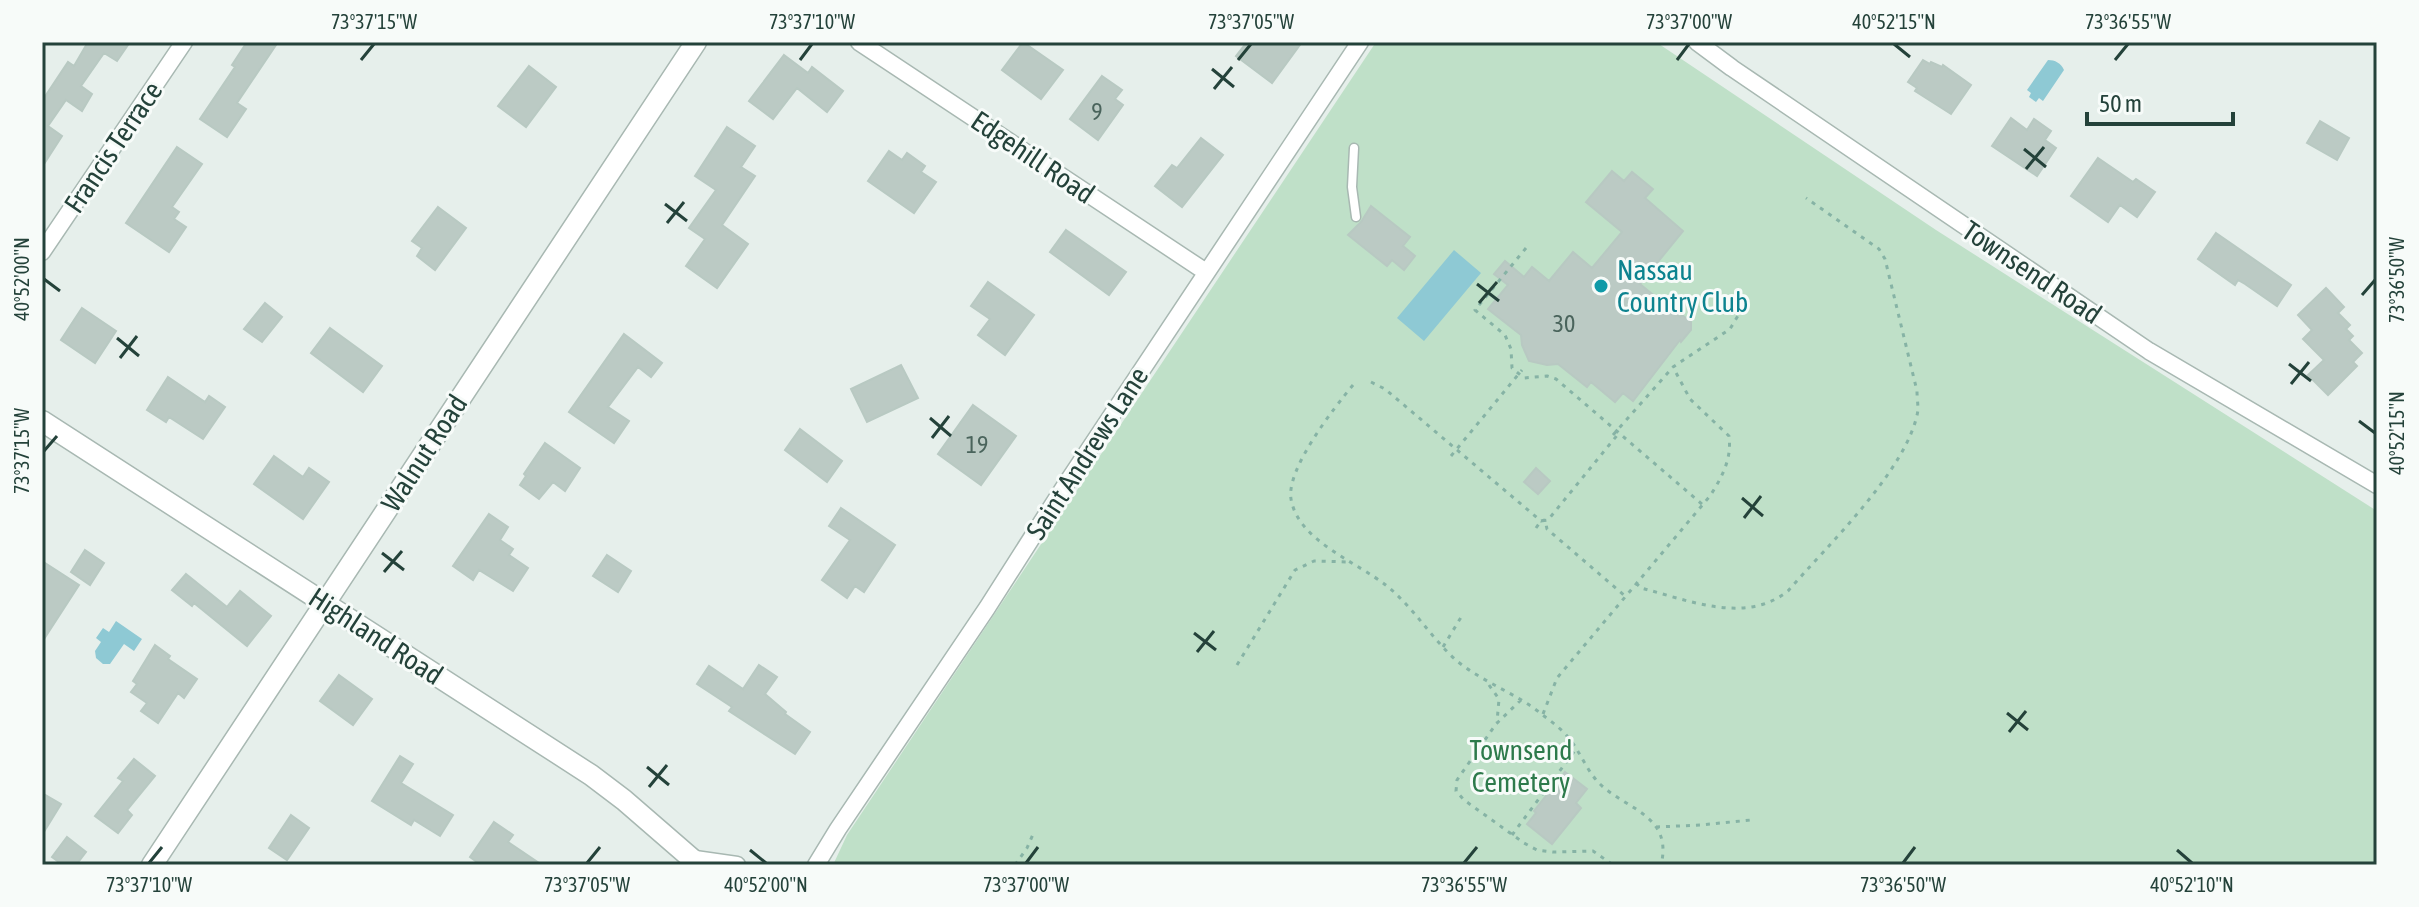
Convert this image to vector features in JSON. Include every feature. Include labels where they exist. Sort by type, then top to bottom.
[{"type":"street","name":"Francis Terrace","points":[[42,252],[184,42]]},
{"type":"street","name":"Walnut Road","points":[[152,865],[696,42]]},
{"type":"street","name":"Edgehill Road","points":[[859,42],[1206,272]]},
{"type":"street","name":"Saint Andrews Lane","points":[[816,865],[1360,42]]},
{"type":"street","name":"Townsend Road","points":[[1697,42],[2149,351],[2377,485]]},
{"type":"street","name":"Highland Road","points":[[42,421],[591,775],[697,862]]},
{"type":"street","points":[[697,862],[737,865]]},
{"type":"lane","points":[[1354,148],[1352,187],[1356,217]]},
{"type":"path","points":[[1636,583],[1641,588],[1707,606],[1751,607],[1778,599],[1867,502],[1901,455],[1918,409],[1917,391],[1885,259],[1879,249],[1806,198]]},
{"type":"path","points":[[1526,248],[1475,310],[1505,335],[1511,349],[1512,368],[1524,378],[1547,376],[1556,379],[1703,505]]},
{"type":"path","points":[[1536,528],[1543,520],[1548,520],[1673,367],[1730,329],[1744,301],[1737,286]]},
{"type":"path","points":[[1543,714],[1557,678],[1703,505],[1725,468],[1729,436],[1690,399],[1673,367]]},
{"type":"path","points":[[1451,456],[1520,372]]},
{"type":"path","points":[[1371,382],[1385,389],[1543,520],[1547,529],[1625,596]]},
{"type":"path","points":[[1353,385],[1298,464],[1290,495],[1294,513],[1309,532],[1405,601],[1458,662],[1543,714],[1568,737],[1600,784],[1620,800],[1641,810],[1656,827],[1662,845],[1661,865]]},
{"type":"path","points":[[1613,435],[1618,432]]},
{"type":"path","points":[[1237,665],[1295,570],[1314,561],[1351,562]]},
{"type":"path","points":[[1443,647],[1463,614]]},
{"type":"path","points":[[1487,681],[1499,699],[1496,724]]},
{"type":"path","points":[[1521,700],[1496,724],[1457,780],[1456,791],[1512,835],[1537,850],[1593,851],[1613,865]]},
{"type":"path","points":[[1512,835],[1576,749]]},
{"type":"path","points":[[1656,827],[1751,820]]},
{"type":"path","points":[[1015,865],[1034,832]]},
{"type":"green space","name":"Nassau Country Club","points":[[1376,42],[1656,42],[1936,230],[2377,511],[2377,865],[833,865],[847,835]]},
{"type":"water","points":[[2048,60],[2058,62],[2064,70],[2043,101],[2039,98],[2036,102],[2029,97],[2031,93],[2027,90]]},
{"type":"water","points":[[1454,250],[1481,273],[1424,341],[1397,318]]},
{"type":"water","points":[[116,621],[142,639],[134,651],[124,644],[110,664],[103,664],[96,658],[95,651],[101,642],[96,638],[103,628],[109,632]]},
{"type":"building","points":[[88,42],[130,42],[117,61],[104,53],[81,86],[92,94],[82,111],[66,100],[48,126],[62,136],[42,167],[42,101],[68,62],[74,66]]},
{"type":"building","points":[[247,42],[278,42],[237,103],[246,109],[227,137],[200,119],[235,67],[232,65]]},
{"type":"building","points":[[1023,42],[1063,70],[1041,99],[1002,70]]},
{"type":"building","points":[[1247,42],[1302,42],[1272,83],[1236,56]]},
{"type":"building","points":[[784,55],[808,73],[812,67],[843,91],[827,112],[797,88],[773,119],[749,101]]},
{"type":"building","points":[[1923,60],[1943,65],[1971,85],[1951,114],[1915,91],[1917,88],[1908,82]]},
{"type":"building","points":[[529,66],[556,87],[526,127],[498,106]]},
{"type":"building","points":[[1102,76],[1122,90],[1115,99],[1123,105],[1098,140],[1070,119]]},
{"type":"building","points":[[2011,118],[2027,130],[2034,119],[2051,131],[2045,140],[2056,148],[2037,176],[1992,146]]},
{"type":"building","points":[[2320,121],[2349,138],[2337,160],[2307,143]]},
{"type":"building","points":[[727,127],[755,146],[741,167],[755,176],[722,225],[748,244],[717,288],[686,266],[705,239],[689,228],[716,190],[695,176]]},
{"type":"building","points":[[1201,138],[1223,155],[1182,207],[1155,186],[1172,165],[1177,168]]},
{"type":"building","points":[[177,147],[202,164],[172,207],[179,212],[174,219],[186,227],[169,252],[126,223]]},
{"type":"building","points":[[889,151],[902,160],[907,153],[925,166],[921,172],[936,182],[914,213],[868,181]]},
{"type":"building","points":[[2098,158],[2133,182],[2136,179],[2155,192],[2137,217],[2120,205],[2108,222],[2071,196]]},
{"type":"building","name":"Nassau Country Club","points":[[1612,171],[1624,181],[1632,172],[1653,189],[1645,198],[1683,231],[1640,284],[1680,317],[1682,315],[1691,322],[1691,330],[1633,401],[1623,393],[1615,402],[1591,382],[1587,387],[1558,364],[1529,361],[1521,335],[1488,309],[1508,285],[1494,274],[1505,261],[1524,277],[1532,267],[1549,281],[1573,252],[1592,268],[1622,232],[1586,202]]},
{"type":"building","points":[[1371,206],[1410,237],[1403,246],[1415,256],[1404,270],[1392,260],[1387,266],[1348,235]]},
{"type":"building","points":[[438,207],[466,228],[435,270],[417,256],[422,248],[412,241]]},
{"type":"building","points":[[1066,230],[1126,272],[1109,295],[1050,252]]},
{"type":"building","points":[[2216,233],[2291,285],[2277,306],[2238,280],[2235,285],[2198,259]]},
{"type":"building","points":[[988,282],[1034,315],[1005,355],[978,335],[990,319],[971,306]]},
{"type":"building","points":[[2326,288],[2344,307],[2338,313],[2350,325],[2346,329],[2353,336],[2349,340],[2362,353],[2353,362],[2357,366],[2328,395],[2308,375],[2324,360],[2303,339],[2312,330],[2298,315]]},
{"type":"building","points":[[265,303],[282,317],[262,342],[244,329]]},
{"type":"building","points":[[82,308],[116,331],[95,363],[61,340]]},
{"type":"building","points":[[330,328],[382,366],[363,392],[311,353]]},
{"type":"building","points":[[624,334],[662,363],[651,377],[638,367],[608,407],[629,421],[614,443],[569,412]]},
{"type":"building","points":[[901,365],[918,398],[867,422],[851,389]]},
{"type":"building","points":[[168,377],[205,402],[209,396],[225,407],[203,439],[169,417],[166,422],[147,410]]},
{"type":"building","points":[[973,405],[1016,436],[981,485],[938,454]]},
{"type":"building","points":[[800,429],[842,461],[827,482],[785,450]]},
{"type":"building","points":[[545,443],[580,468],[565,491],[553,482],[539,499],[520,485]]},
{"type":"building","points":[[274,456],[303,477],[309,468],[329,482],[303,519],[254,484]]},
{"type":"building","points":[[1536,468],[1550,481],[1538,494],[1524,482]]},
{"type":"building","points":[[841,508],[895,545],[864,592],[855,586],[847,598],[822,580],[850,540],[829,526]]},
{"type":"building","points":[[489,514],[508,527],[500,540],[513,549],[509,555],[528,568],[513,591],[479,570],[473,580],[453,566]]},
{"type":"building","points":[[85,550],[104,563],[90,585],[71,572]]},
{"type":"building","points":[[607,555],[631,571],[618,592],[593,576]]},
{"type":"building","points":[[42,561],[79,585],[42,642]]},
{"type":"building","points":[[186,574],[227,607],[240,591],[271,616],[247,646],[194,603],[192,606],[172,590]]},
{"type":"building","points":[[155,645],[170,656],[168,659],[197,679],[184,698],[178,693],[158,723],[141,711],[147,703],[131,692],[137,684],[133,681]]},
{"type":"building","points":[[759,665],[777,677],[765,694],[810,732],[795,754],[729,711],[732,707],[697,684],[709,666],[743,689]]},
{"type":"building","points":[[339,675],[372,699],[353,725],[320,701]]},
{"type":"building","points":[[400,756],[413,764],[401,783],[453,815],[440,836],[414,820],[411,825],[372,801]]},
{"type":"building","points":[[134,759],[155,776],[127,810],[132,815],[118,833],[95,816],[123,781],[118,778]]},
{"type":"building","points":[[1565,772],[1587,789],[1576,803],[1581,808],[1552,844],[1527,824]]},
{"type":"building","points":[[42,793],[61,804],[42,835]]},
{"type":"building","points":[[291,815],[309,828],[287,860],[269,848]]},
{"type":"building","points":[[494,822],[513,835],[508,842],[542,865],[481,865],[470,857]]},
{"type":"building","points":[[67,837],[86,852],[76,865],[63,865],[52,857]]},
{"type":"place","name":"Nassau Country Club","points":[[1601,286]]},
{"type":"park label","name":"Townsend Cemetery","points":[[1521,766]]}]
